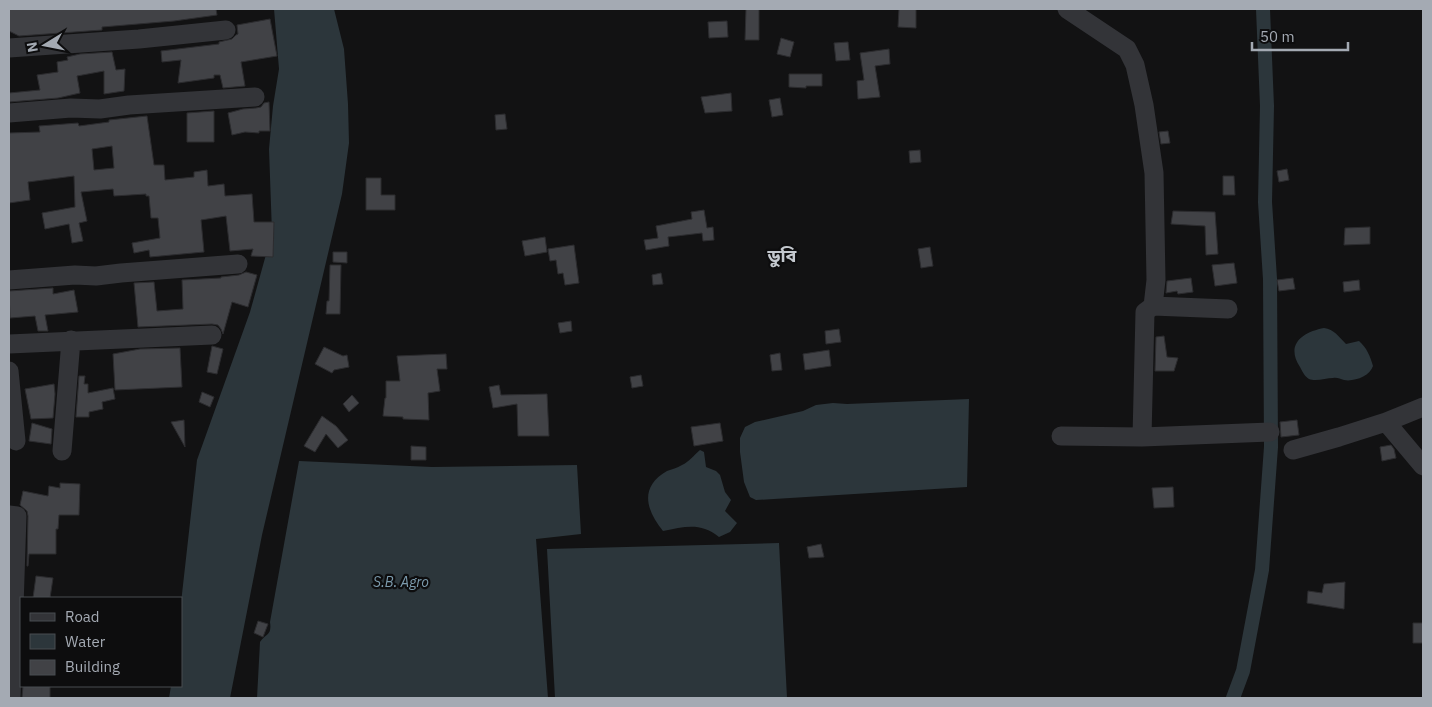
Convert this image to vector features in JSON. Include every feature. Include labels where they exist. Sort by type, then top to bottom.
[{"type":"street","points":[[1067,9],[1127,49],[1135,65],[1144,106],[1154,172],[1156,280],[1153,306]]},
{"type":"street","points":[[9,48],[138,39],[226,30]]},
{"type":"street","points":[[9,113],[255,97]]},
{"type":"street","points":[[9,280],[74,275],[96,276],[238,264]]},
{"type":"street","points":[[1142,437],[1145,312],[1153,306],[1228,308]]},
{"type":"street","points":[[9,344],[212,335]]},
{"type":"street","points":[[62,451],[71,340]]},
{"type":"street","points":[[9,371],[16,441]]},
{"type":"street","points":[[1294,450],[1386,422],[1423,407]]},
{"type":"street","points":[[1386,422],[1423,466]]},
{"type":"street","points":[[1061,436],[1142,437],[1270,432]]},
{"type":"street","points":[[9,515],[17,516],[11,698]]},
{"type":"water","points":[[274,9],[334,9],[344,49],[348,104],[349,143],[342,194],[262,535],[230,698],[169,698],[171,687],[182,687],[182,597],[197,460],[250,312],[272,233],[269,149],[279,69]]},
{"type":"water","points":[[1324,328],[1334,332],[1346,344],[1359,341],[1362,344],[1368,352],[1373,366],[1369,373],[1361,378],[1348,380],[1336,378],[1315,380],[1306,377],[1296,359],[1295,346],[1303,336]]},
{"type":"water","points":[[969,399],[967,487],[756,500],[750,497],[744,482],[740,438],[745,427],[755,422],[803,411],[816,405],[833,403]]},
{"type":"water","points":[[700,450],[704,452],[706,467],[720,475],[725,492],[731,500],[725,511],[737,523],[730,532],[719,537],[699,527],[685,527],[663,531],[649,507],[649,491],[652,484],[667,471],[685,464]]},
{"type":"water","name":"S.B. Agro","points":[[299,461],[432,467],[577,465],[581,534],[536,539],[548,698],[257,698],[260,642],[270,630]]},
{"type":"water","points":[[779,543],[787,698],[555,698],[547,549]]},
{"type":"building","points":[[9,9],[216,9],[217,15],[174,21],[102,27],[102,30],[19,36],[9,31]]},
{"type":"building","points":[[746,9],[759,9],[759,40],[745,40]]},
{"type":"building","points":[[899,9],[916,9],[916,28],[898,27]]},
{"type":"building","points":[[270,19],[277,56],[241,62],[245,86],[223,88],[220,75],[214,75],[214,78],[178,83],[181,60],[162,62],[161,51],[219,44],[219,42],[232,39],[238,34],[237,25]]},
{"type":"building","points":[[727,21],[728,37],[709,38],[708,22]]},
{"type":"building","points":[[781,38],[794,42],[790,57],[777,54]]},
{"type":"building","points":[[848,42],[850,60],[836,61],[834,43]]},
{"type":"building","points":[[889,49],[890,64],[875,66],[880,97],[858,99],[857,81],[864,80],[860,53]]},
{"type":"building","points":[[112,52],[116,70],[125,69],[124,91],[104,94],[104,71],[77,76],[80,93],[58,98],[9,102],[9,93],[40,90],[37,75],[58,72],[57,62],[68,60],[67,57],[80,54]]},
{"type":"building","points":[[789,74],[822,74],[822,86],[806,86],[806,88],[789,87]]},
{"type":"building","points":[[731,93],[732,111],[705,113],[701,97]]},
{"type":"building","points":[[780,98],[783,115],[772,117],[769,100]]},
{"type":"building","points":[[269,102],[270,131],[259,131],[259,133],[245,132],[232,135],[228,113],[261,107],[264,103]]},
{"type":"building","points":[[214,111],[214,142],[187,142],[187,113]]},
{"type":"building","points":[[505,114],[507,129],[496,130],[495,115]]},
{"type":"building","points":[[147,116],[154,165],[164,165],[165,180],[194,177],[194,172],[207,170],[208,186],[224,184],[225,196],[252,194],[254,222],[274,222],[273,257],[251,256],[253,249],[230,251],[226,216],[201,220],[204,252],[150,257],[149,250],[134,253],[132,243],[160,238],[158,218],[151,218],[149,196],[146,196],[146,194],[114,196],[113,189],[81,192],[87,221],[79,223],[83,241],[72,243],[69,224],[45,229],[42,213],[75,207],[74,176],[28,182],[30,200],[9,203],[9,133],[40,132],[39,126],[78,123],[79,126],[109,122],[109,120]],"holes":[[[112,146],[114,168],[94,170],[92,149]]]},
{"type":"building","points":[[1168,131],[1170,143],[1161,144],[1159,132]]},
{"type":"building","points":[[920,150],[921,162],[910,163],[909,151]]},
{"type":"building","points":[[1287,169],[1289,180],[1279,182],[1277,171]]},
{"type":"building","points":[[1223,176],[1234,176],[1235,195],[1223,195]]},
{"type":"building","points":[[366,178],[381,178],[381,195],[395,195],[395,210],[366,210]]},
{"type":"building","points":[[704,210],[707,228],[713,227],[714,240],[703,241],[702,233],[668,237],[669,246],[646,250],[644,240],[658,238],[656,226],[692,219],[691,212]]},
{"type":"building","points":[[1173,211],[1215,212],[1218,254],[1206,255],[1205,226],[1171,224]]},
{"type":"building","points":[[1370,227],[1370,244],[1344,245],[1345,228]]},
{"type":"building","points":[[545,237],[547,252],[525,256],[522,241]]},
{"type":"building","points":[[574,245],[579,283],[565,285],[563,273],[558,274],[556,260],[550,261],[548,249]]},
{"type":"building","points":[[930,247],[933,266],[921,268],[918,249]]},
{"type":"building","points":[[333,252],[347,252],[347,263],[333,262]]},
{"type":"building","points":[[1234,263],[1237,283],[1215,286],[1212,265]]},
{"type":"building","points":[[330,265],[341,265],[340,314],[326,314],[327,301],[329,301]]},
{"type":"building","points":[[246,272],[257,275],[248,307],[232,302],[223,334],[218,325],[212,324],[138,327],[134,283],[154,282],[157,311],[183,309],[182,280],[221,278]]},
{"type":"building","points":[[661,273],[663,284],[653,285],[652,275]]},
{"type":"building","points":[[1191,278],[1193,292],[1178,294],[1177,291],[1166,293],[1167,281]]},
{"type":"building","points":[[1293,278],[1295,289],[1279,291],[1277,280]]},
{"type":"building","points":[[1359,280],[1360,290],[1344,292],[1343,282]]},
{"type":"building","points":[[53,288],[53,294],[74,290],[78,312],[45,315],[48,331],[38,331],[35,316],[10,318],[9,291]]},
{"type":"building","points":[[571,321],[572,331],[560,333],[558,323]]},
{"type":"building","points":[[839,329],[841,342],[826,344],[825,331]]},
{"type":"building","points":[[1164,336],[1167,357],[1178,358],[1174,371],[1155,371],[1156,337]]},
{"type":"building","points":[[212,346],[223,349],[217,374],[207,372]]},
{"type":"building","points":[[324,347],[343,356],[347,355],[349,367],[334,370],[332,373],[315,364]]},
{"type":"building","points":[[180,348],[182,387],[115,390],[113,354],[140,349]]},
{"type":"building","points":[[829,350],[831,366],[805,370],[803,354]]},
{"type":"building","points":[[780,353],[782,370],[772,371],[770,355]]},
{"type":"building","points":[[446,354],[447,369],[437,369],[440,391],[428,393],[429,420],[383,416],[386,381],[400,381],[397,356]]},
{"type":"building","points":[[641,375],[643,386],[632,388],[630,377]]},
{"type":"building","points":[[79,376],[85,376],[84,384],[88,384],[88,393],[113,388],[115,399],[102,402],[103,409],[89,412],[89,417],[76,417]]},
{"type":"building","points":[[54,384],[53,418],[31,419],[25,389]]},
{"type":"building","points":[[499,385],[501,395],[547,394],[549,436],[518,436],[517,404],[493,408],[489,387]]},
{"type":"building","points":[[202,392],[214,397],[210,407],[199,402]]},
{"type":"building","points":[[352,395],[359,403],[349,412],[343,404]]},
{"type":"building","points":[[322,416],[336,426],[348,440],[338,448],[326,434],[315,452],[304,446]]},
{"type":"building","points":[[184,420],[185,447],[171,422]]},
{"type":"building","points":[[1297,420],[1299,435],[1281,437],[1280,422]]},
{"type":"building","points":[[32,423],[52,429],[51,444],[29,441]]},
{"type":"building","points":[[720,423],[723,441],[694,446],[691,427]]},
{"type":"building","points":[[1391,445],[1396,458],[1382,461],[1380,447]]},
{"type":"building","points":[[411,446],[426,447],[426,460],[411,460]]},
{"type":"building","points":[[60,483],[80,484],[79,515],[59,515],[58,529],[56,529],[56,554],[29,554],[27,566],[28,516],[27,511],[20,505],[23,491],[48,496],[49,486],[60,488]]},
{"type":"building","points":[[1173,487],[1174,507],[1154,508],[1152,488]]},
{"type":"building","points":[[821,544],[824,557],[809,558],[807,547]]},
{"type":"building","points":[[36,576],[53,578],[50,597],[33,597]]},
{"type":"building","points":[[1345,582],[1344,609],[1307,603],[1308,591],[1322,593],[1324,584]]},
{"type":"building","points":[[258,621],[268,624],[263,637],[254,633]]},
{"type":"building","points":[[1413,623],[1423,623],[1423,643],[1413,643]]},
{"type":"building","points":[[23,687],[50,687],[50,698],[22,698]]},
{"type":"waterway","points":[[1233,698],[1243,671],[1262,570],[1271,447],[1270,279],[1265,202],[1267,106],[1263,9]]},
{"type":"district","name":"ডুবি","points":[[782,256]]}]
